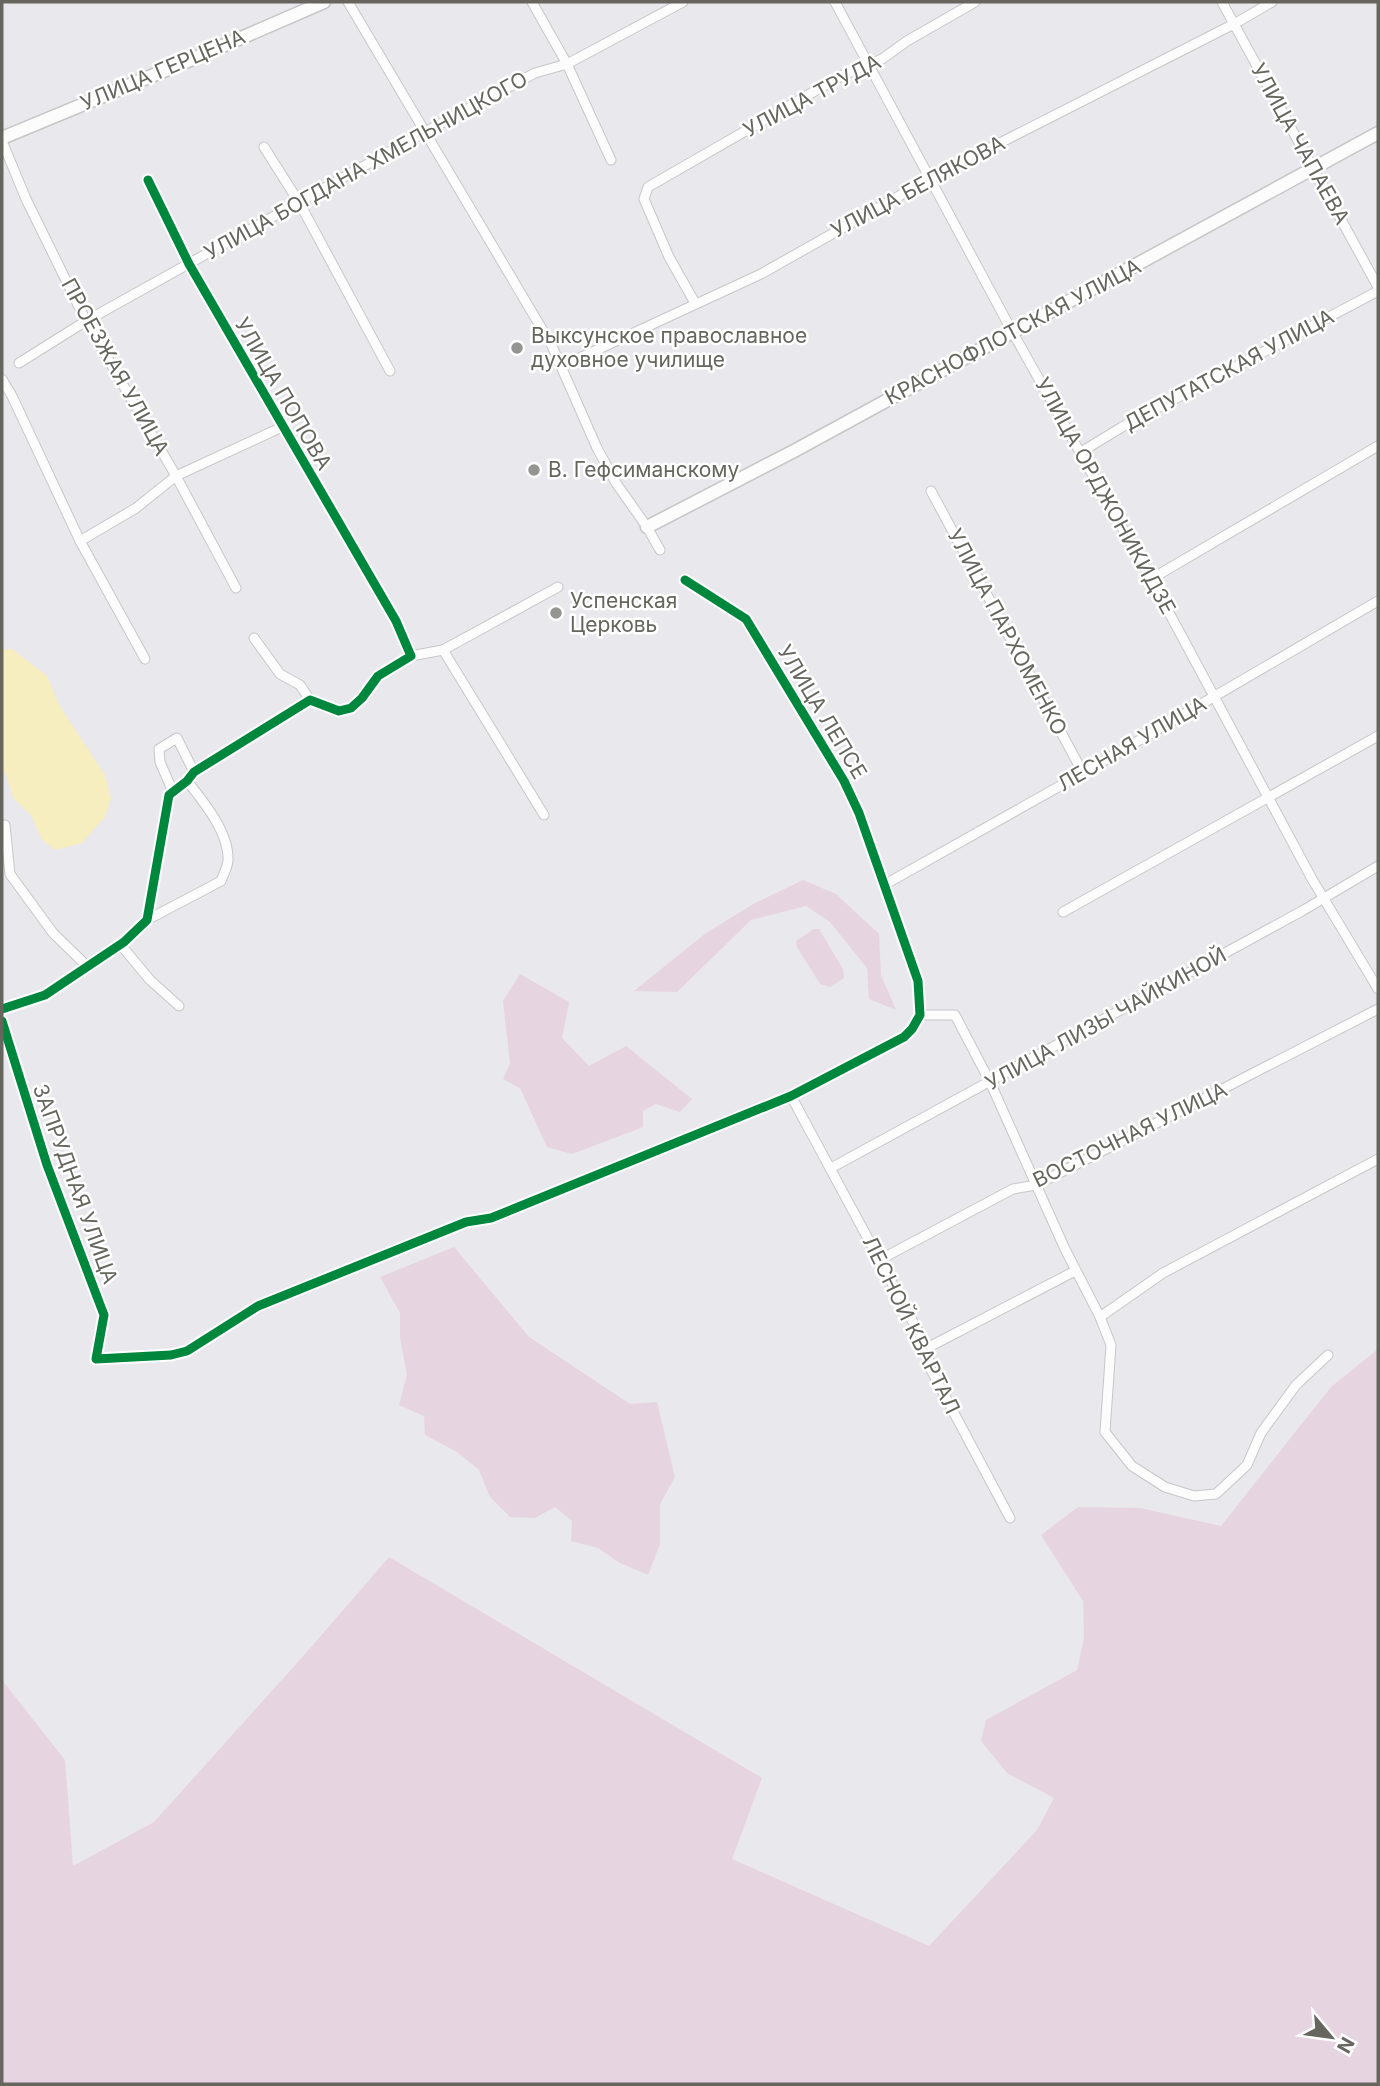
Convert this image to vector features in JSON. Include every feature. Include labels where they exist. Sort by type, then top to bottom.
[{"type":"street","name":"УЛИЦА ГЕРЦЕНА","points":[[2,139],[324,2]]},
{"type":"street","points":[[348,2],[562,366],[597,448],[616,483],[660,550]]},
{"type":"street","points":[[532,2],[567,64],[611,160]]},
{"type":"street","name":"УЛИЦА БОГДАНА ХМЕЛЬНИЦКОГО","points":[[19,363],[86,321],[425,132],[535,73],[567,64],[683,2]]},
{"type":"street","name":"УЛИЦА ОРДЖОНИКИДЗЕ","points":[[835,2],[1013,332],[1215,696],[1268,798],[1378,989]]},
{"type":"street","name":"УЛИЦА ТРУДА","points":[[695,303],[669,257],[643,199],[648,187],[841,76],[882,59],[907,41],[975,2]]},
{"type":"street","name":"УЛИЦА ЧАПАЕВА","points":[[1222,2],[1378,289]]},
{"type":"street","name":"УЛИЦА БЕЛЯКОВА","points":[[562,366],[761,274],[931,178],[1234,24],[1272,2]]},
{"type":"street","name":"КРАСНОФЛОТСКАЯ УЛИЦА","points":[[647,527],[794,451],[1378,133]]},
{"type":"street","name":"ПРОЕЗЖАЯ УЛИЦА","points":[[2,139],[26,199],[86,321],[176,476],[236,588]]},
{"type":"street","points":[[264,147],[300,204],[390,371]]},
{"type":"street","name":"УЛИЦА ПОПОВА","points":[[148,180],[189,264],[396,621],[411,656]]},
{"type":"street","name":"ДЕПУТАТСКАЯ УЛИЦА","points":[[1081,452],[1122,427],[1378,289]]},
{"type":"street","points":[[2,379],[80,541],[145,659]]},
{"type":"street","points":[[80,541],[136,508],[176,476],[282,428]]},
{"type":"street","points":[[1151,579],[1378,446]]},
{"type":"street","name":"УЛИЦА ПАРХОМЕНКО","points":[[931,491],[1083,773]]},
{"type":"street","name":"УЛИЦА ЛЕПСЕ","points":[[685,580],[746,619],[844,781],[859,813],[918,981],[920,1015]]},
{"type":"street","points":[[254,638],[280,674],[300,685],[310,700],[339,711],[351,708],[378,676],[411,656],[443,650],[558,587]]},
{"type":"street","name":"ЛЕСНАЯ УЛИЦА","points":[[884,885],[1378,601]]},
{"type":"street","points":[[443,650],[544,815]]},
{"type":"street","points":[[147,920],[169,794],[187,781],[194,772],[310,700]]},
{"type":"street","points":[[1063,912],[1378,736]]},
{"type":"street","points":[[173,792],[160,762],[159,749],[177,738],[194,772]]},
{"type":"street","points":[[2,1009],[45,995],[120,944],[147,920],[221,881],[228,860],[222,832],[207,806],[187,781]]},
{"type":"street","points":[[5,825],[10,874],[53,933],[88,967]]},
{"type":"street","name":"УЛИЦА ЛИЗЫ ЧАЙКИНОЙ","points":[[831,1168],[1302,911],[1378,866]]},
{"type":"street","points":[[120,944],[150,980],[178,1006]]},
{"type":"street","name":"ВОСТОЧНАЯ УЛИЦА","points":[[881,1259],[1013,1189],[1035,1185],[1378,1009]]},
{"type":"street","points":[[792,1096],[904,1037],[920,1015],[955,1015],[990,1082],[1035,1185],[1111,1345],[1105,1432],[1132,1466],[1165,1487],[1194,1496],[1216,1494],[1247,1465],[1261,1433],[1296,1385],[1328,1355]]},
{"type":"street","name":"ЗАПРУДНАЯ УЛИЦА","points":[[2,1021],[47,1165],[104,1315],[96,1359],[171,1355],[187,1351],[258,1306],[466,1222],[491,1218],[792,1096]]},
{"type":"street","name":"ЛЕСНОЙ КВАРТАЛ","points":[[792,1096],[927,1348],[930,1368],[1010,1518]]},
{"type":"street","points":[[1100,1317],[1163,1273],[1378,1159]]},
{"type":"street","points":[[927,1348],[1075,1270]]},
{"type":"shaded area","points":[[12,649],[47,676],[59,705],[105,775],[111,799],[105,817],[82,843],[56,850],[42,840],[31,815],[14,799],[2,764],[2,650]]},
{"type":"shaded area","points":[[803,880],[836,894],[879,934],[881,975],[896,1010],[869,999],[867,968],[830,922],[806,906],[751,920],[677,992],[634,991],[706,933],[755,903]]},
{"type":"shaded area","points":[[814,929],[819,929],[843,969],[844,978],[830,987],[820,984],[797,947],[796,941]]},
{"type":"shaded area","points":[[520,974],[569,1002],[562,1038],[589,1066],[626,1046],[692,1099],[680,1112],[656,1104],[643,1111],[643,1127],[572,1154],[547,1147],[520,1088],[503,1079],[510,1064],[503,1001]]},
{"type":"shaded area","points":[[454,1247],[529,1337],[630,1404],[657,1402],[675,1477],[660,1504],[660,1544],[648,1575],[620,1563],[598,1548],[571,1541],[572,1521],[555,1507],[535,1518],[510,1517],[490,1497],[479,1470],[457,1452],[425,1435],[424,1416],[399,1405],[407,1375],[400,1338],[400,1313],[380,1277]]},
{"type":"shaded area","points":[[1378,1349],[1378,2084],[2,2084],[2,1680],[65,1760],[73,1866],[154,1822],[389,1557],[762,1778],[732,1859],[929,1946],[1037,1830],[1054,1798],[1007,1773],[981,1741],[986,1720],[1077,1670],[1084,1638],[1083,1601],[1041,1535],[1078,1507],[1140,1508],[1221,1526],[1331,1387]]},
{"type":"cycle path","points":[[2,1009],[45,995],[124,942],[147,920],[169,795],[194,772],[310,700],[339,711],[351,708],[378,676],[411,656],[396,621],[189,264],[148,180]]},
{"type":"cycle path","points":[[2,1021],[47,1165],[104,1315],[96,1359],[171,1355],[187,1351],[258,1306],[466,1222],[491,1218],[791,1096],[904,1037],[920,1015],[918,981],[859,813],[844,781],[746,619],[685,580]]},
{"type":"place","name":"Выксунское православное духовное училище","points":[[517,348]]},
{"type":"place","name":"В. Гефсиманскому","points":[[534,470]]},
{"type":"place","name":"Успенская Церковь","points":[[556,613]]}]
